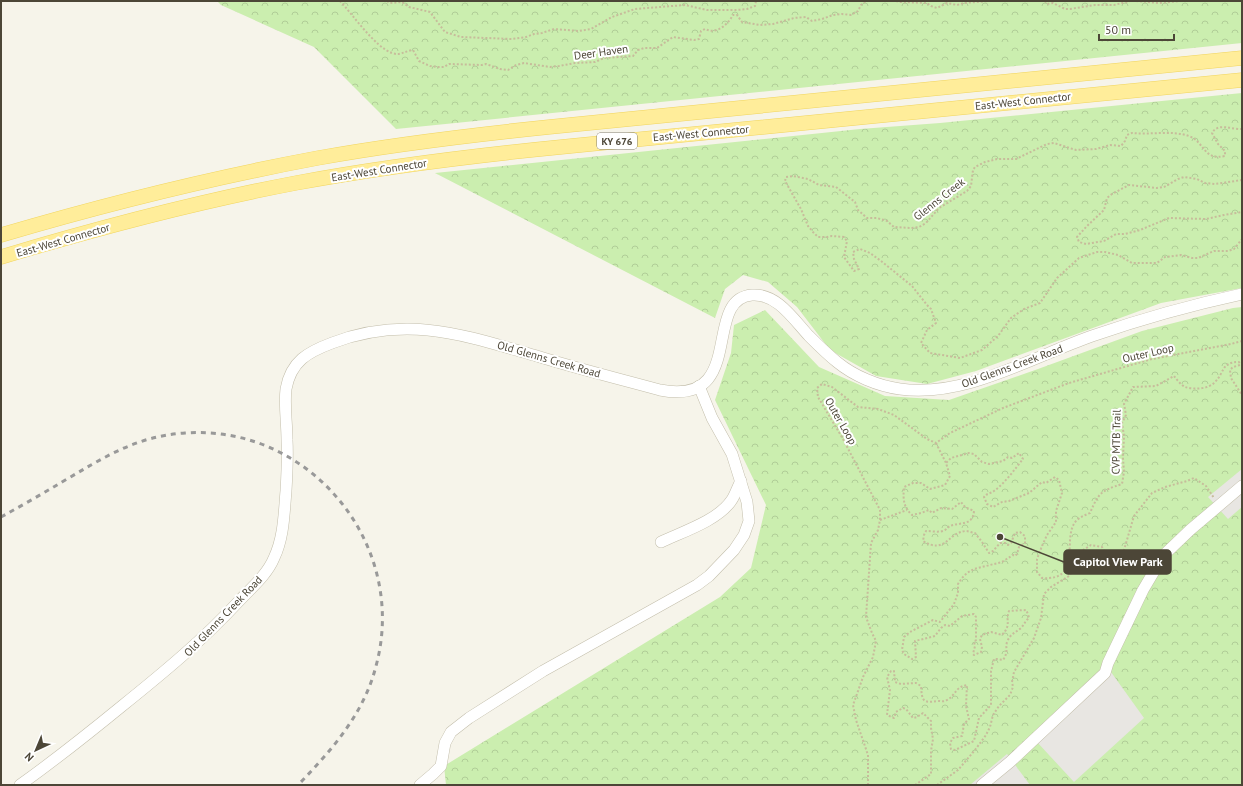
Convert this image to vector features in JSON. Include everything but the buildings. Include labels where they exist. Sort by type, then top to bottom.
[{"type":"main road","name":"East-West Connector","points":[[1,235],[99,207],[208,180],[320,158],[434,140],[549,127],[1242,58]]},
{"type":"main road","name":"East-West Connector","points":[[1,257],[124,222],[227,197],[296,183],[393,167],[571,146],[1242,80]]},
{"type":"street","name":"Old Glenns Creek Road","points":[[20,785],[69,749],[179,660],[222,619],[266,571],[272,562],[280,541],[284,507],[288,456],[286,389],[296,366],[308,353],[338,341],[366,333],[393,329],[423,329],[481,340],[660,390],[682,392],[699,386],[709,378],[716,368],[724,329],[731,309],[739,299],[750,295],[761,296],[774,301],[786,311],[828,355],[839,364],[856,374],[879,383],[898,388],[937,390],[981,379],[1126,324],[1200,303],[1242,294]]},
{"type":"street","points":[[420,785],[441,766],[445,743],[451,732],[469,718],[543,671],[685,592],[709,576],[734,550],[748,526],[749,510],[732,454],[712,418],[699,386]]},
{"type":"street","points":[[661,542],[711,519],[731,501],[740,481]]},
{"type":"street","points":[[982,785],[1010,762],[1105,672],[1143,590],[1159,563],[1171,548],[1242,486]]},
{"type":"path","name":"Deer Haven","points":[[340,1],[361,26],[379,44],[392,53],[404,54],[412,50],[419,61],[430,66],[444,67],[449,64],[486,64],[508,70],[516,65],[524,63],[550,67],[574,63],[595,62],[604,58],[633,56],[638,50],[644,48],[657,48],[673,37],[694,40],[699,39],[701,31],[716,30],[723,27],[728,23],[733,15],[737,15],[742,22],[760,25],[773,24],[794,18],[806,17],[812,21],[833,15],[851,15],[858,11],[861,5],[866,1]]},
{"type":"path","points":[[387,1],[390,3],[402,2],[409,7],[430,12],[445,32],[461,37],[512,39],[526,37],[554,29],[579,31],[591,29],[612,17],[634,9],[685,5],[707,10],[738,10],[755,6],[756,1]]},
{"type":"path","points":[[896,1],[927,3],[937,8],[947,3],[957,5],[989,1]]},
{"type":"path","points":[[1045,1],[1047,4],[1053,3],[1065,9],[1070,9],[1095,5],[1114,5],[1130,1]]},
{"type":"path","points":[[1136,1],[1160,3],[1181,1]]},
{"type":"path","name":"Glenns Creek","points":[[1242,129],[1238,130],[1220,127],[1214,130],[1212,133],[1218,144],[1225,151],[1225,156],[1219,157],[1209,155],[1190,136],[1166,133],[1132,133],[1127,135],[1121,146],[1110,145],[1096,150],[1076,150],[1054,143],[1047,144],[1016,159],[997,159],[985,162],[975,166],[971,186],[967,191],[939,208],[926,223],[919,227],[911,228],[894,227],[887,221],[877,218],[867,218],[858,210],[855,202],[836,187],[819,185],[808,179],[793,176],[786,177],[785,182],[801,209],[808,226],[818,237],[844,237],[847,241],[844,257],[854,272],[859,269],[854,259],[853,252],[860,249],[881,261],[912,286],[931,309],[936,323],[927,330],[921,343],[930,353],[960,358],[982,350],[998,336],[1011,318],[1024,309],[1040,303],[1057,278],[1080,258],[1097,252],[1105,252],[1118,255],[1132,262],[1157,263],[1165,257],[1181,255],[1198,258],[1214,251],[1228,251],[1234,249],[1242,239]]},
{"type":"path","points":[[1242,180],[1215,184],[1184,177],[1164,187],[1157,188],[1130,185],[1107,198],[1104,210],[1078,237],[1079,242],[1086,244],[1104,241],[1116,234],[1125,234],[1140,230],[1169,218],[1206,219],[1242,212]]},
{"type":"path","name":"Outer Loop","points":[[880,520],[880,510],[844,439],[818,396],[817,388],[822,384],[832,387],[858,407],[878,409],[894,415],[927,439],[936,442],[950,433],[1003,408],[1069,383],[1152,359],[1242,341]]},
{"type":"path","name":"CVP MTB Trail","points":[[946,463],[951,458],[969,453],[974,454],[982,462],[989,464],[1003,461],[1008,457],[1012,458],[1019,453],[1022,459],[1010,476],[994,491],[987,493],[984,497],[987,504],[993,507],[1002,502],[1010,502],[1029,493],[1042,482],[1046,483],[1055,477],[1059,480],[1062,493],[1056,511],[1056,522],[1047,535],[1037,559],[1037,572],[1042,578],[1058,577],[1064,571],[1069,558],[1073,527],[1076,521],[1084,515],[1090,513],[1101,492],[1122,484],[1124,472],[1124,436],[1122,423],[1126,415],[1124,404],[1133,388],[1156,386],[1174,376],[1185,387],[1207,387],[1214,383],[1226,365],[1232,362],[1239,362],[1240,365],[1233,367],[1230,370],[1231,378],[1242,395]]},
{"type":"path","points":[[915,785],[931,774],[931,751],[933,739],[931,722],[923,713],[913,718],[906,709],[903,708],[896,712],[894,718],[887,715],[890,690],[887,676],[891,671],[894,671],[895,682],[901,684],[916,683],[920,686],[921,697],[925,701],[931,703],[949,699],[960,686],[967,685],[966,706],[969,718],[964,724],[962,736],[953,738],[950,743],[951,748],[955,750],[974,741],[979,718],[991,705],[991,671],[994,660],[1003,660],[1007,654],[1007,643],[1011,634],[1023,627],[1024,621],[1028,618],[1026,610],[1009,611],[1007,629],[1002,635],[991,632],[982,635],[980,639],[982,648],[981,652],[974,655],[974,642],[976,640],[976,617],[974,614],[962,616],[950,626],[945,625],[935,636],[915,641],[916,657],[912,659],[904,654],[902,650],[904,637],[910,632],[933,620],[940,622],[954,604],[958,593],[958,584],[967,573],[974,569],[1002,562],[1013,555],[1015,556],[1019,548],[1025,543],[1025,536],[1020,532],[1016,533],[1011,543],[1008,545],[1005,543],[1000,544],[989,553],[975,533],[964,531],[946,543],[938,546],[924,541],[924,535],[926,532],[944,531],[951,526],[970,521],[974,516],[974,511],[965,507],[960,502],[952,509],[941,508],[932,513],[929,510],[921,514],[912,514],[906,510],[903,496],[904,487],[913,483],[921,482],[930,489],[945,485],[950,476],[946,463],[936,442]]},
{"type":"path","points":[[936,785],[958,770],[986,735],[993,715],[999,706],[1010,695],[1013,687],[1012,682],[1014,672],[1034,638],[1040,618],[1044,594],[1051,587],[1069,576],[1080,552],[1091,545],[1102,547],[1112,564],[1115,566],[1121,563],[1124,559],[1124,550],[1134,516],[1152,493],[1164,487],[1194,478],[1206,486],[1219,505]]},
{"type":"path","points":[[868,785],[868,755],[856,720],[854,705],[863,677],[873,657],[876,641],[866,617],[871,543],[878,530],[880,520],[906,510]]},
{"type":"green space","points":[[217,1],[1242,1],[1242,43],[396,129],[314,47],[221,5]]},
{"type":"green space","points":[[1242,93],[1242,288],[1161,303],[976,371],[927,384],[876,376],[830,350],[797,307],[768,282],[743,275],[725,289],[715,318],[435,173],[860,129],[940,123]]},
{"type":"green space","points":[[1242,307],[1242,785],[446,785],[444,766],[720,597],[751,568],[766,505],[715,400],[731,353],[734,325],[765,310],[819,367],[885,396],[949,400],[1142,331]]},
{"type":"shaded area","points":[[1242,469],[1242,507],[1228,519],[1208,497]]},
{"type":"shaded area","points":[[1111,672],[1144,718],[1074,782],[1037,742]]},
{"type":"shaded area","points":[[1007,754],[1030,785],[970,785]]},
{"type":"railway","points":[[1,517],[120,450],[135,443],[167,435],[185,433],[230,435],[272,449],[309,471],[340,501],[363,537],[378,577],[382,621],[376,666],[371,684],[355,716],[334,745],[298,785]]},
{"type":"place","name":"Capitol View Park","points":[[1000,537]]}]
